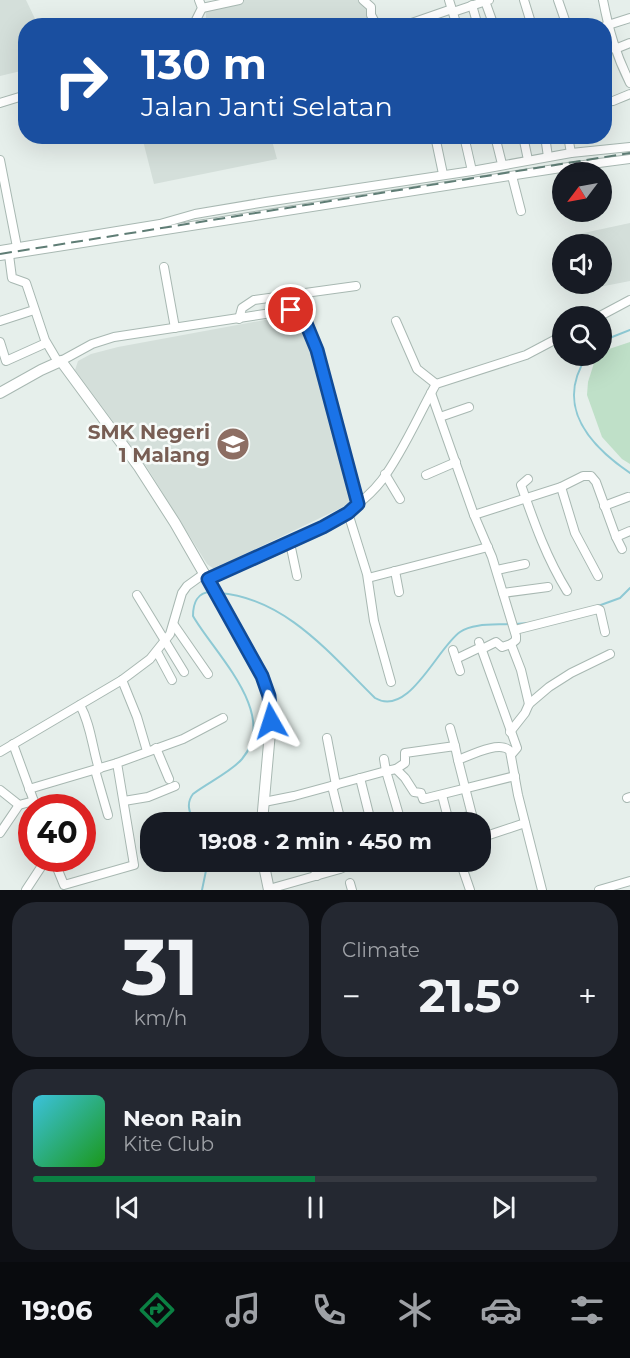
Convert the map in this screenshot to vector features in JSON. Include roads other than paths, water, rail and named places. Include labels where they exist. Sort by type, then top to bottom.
[{"type":"street","points":[[201,4],[239,0]]},
{"type":"street","points":[[363,0],[371,7],[373,18]]},
{"type":"street","points":[[423,18],[451,7],[472,5],[488,0],[492,18]]},
{"type":"street","points":[[524,0],[530,18]]},
{"type":"street","points":[[558,0],[564,18]]},
{"type":"street","points":[[603,0],[605,18]]},
{"type":"street","points":[[472,5],[476,18]]},
{"type":"street","points":[[612,23],[630,18]]},
{"type":"street","points":[[612,41],[628,72],[630,83]]},
{"type":"street","points":[[615,49],[630,43]]},
{"type":"street","points":[[612,101],[630,94]]},
{"type":"street","points":[[0,103],[18,97]]},
{"type":"street","points":[[437,144],[443,174]]},
{"type":"street","points":[[466,144],[472,171]]},
{"type":"street","points":[[497,144],[502,164]]},
{"type":"street","points":[[525,144],[528,160]]},
{"type":"street","points":[[546,144],[548,157]]},
{"type":"street","points":[[569,144],[571,153]]},
{"type":"street","points":[[0,250],[160,224],[195,214],[472,171],[571,153],[630,147]]},
{"type":"street","points":[[612,162],[630,159]]},
{"type":"street","points":[[0,160],[17,247]]},
{"type":"street","points":[[263,812],[271,721],[269,696],[255,661],[139,467],[46,343],[26,283],[12,278],[5,256],[512,176],[552,172]]},
{"type":"street","points":[[512,176],[521,211]]},
{"type":"street","points":[[164,267],[175,328]]},
{"type":"street","points":[[239,319],[242,308],[254,300],[356,286]]},
{"type":"street","points":[[612,310],[630,300]]},
{"type":"street","points":[[0,321],[34,310]]},
{"type":"street","points":[[0,393],[101,340],[297,310],[303,316],[317,350],[358,504]]},
{"type":"street","points":[[396,321],[417,369],[436,384]]},
{"type":"street","points":[[0,752],[122,680],[157,652],[174,625],[182,593],[187,585],[208,579],[290,543],[348,513],[385,474],[399,454],[436,384],[526,355],[552,341]]},
{"type":"street","points":[[0,342],[3,362],[46,343]]},
{"type":"street","points":[[431,393],[474,515],[497,570],[515,629],[516,640],[511,644],[502,647],[496,642],[455,655],[460,670]]},
{"type":"street","points":[[440,417],[469,407]]},
{"type":"street","points":[[426,475],[456,462]]},
{"type":"street","points":[[385,474],[400,499]]},
{"type":"street","points":[[474,515],[561,487],[583,476],[591,476],[596,482],[622,549]]},
{"type":"street","points":[[528,479],[521,484],[552,566],[567,591]]},
{"type":"street","points":[[561,487],[575,533],[598,576]]},
{"type":"street","points":[[604,506],[628,497]]},
{"type":"street","points":[[348,513],[368,578],[374,621],[391,682]]},
{"type":"street","points":[[616,537],[630,531]]},
{"type":"street","points":[[290,543],[297,576]]},
{"type":"street","points":[[368,578],[488,547]]},
{"type":"street","points":[[497,570],[525,564]]},
{"type":"street","points":[[395,571],[399,592]]},
{"type":"street","points":[[503,592],[548,587]]},
{"type":"street","points":[[137,596],[184,672]]},
{"type":"street","points":[[515,629],[598,609],[605,632]]},
{"type":"street","points":[[174,625],[208,674]]},
{"type":"street","points":[[511,644],[521,670],[529,704]]},
{"type":"street","points":[[481,646],[517,748],[511,755]]},
{"type":"street","points":[[157,652],[172,680]]},
{"type":"street","points":[[510,732],[529,704],[549,687],[571,673],[610,654]]},
{"type":"street","points":[[122,680],[142,734],[172,783],[148,797],[124,801]]},
{"type":"street","points":[[80,705],[90,729],[108,815]]},
{"type":"street","points":[[29,789],[117,763],[183,739],[223,718]]},
{"type":"street","points":[[450,728],[472,812]]},
{"type":"street","points":[[327,738],[339,812]]},
{"type":"street","points":[[14,744],[31,794]]},
{"type":"street","points":[[264,802],[396,769],[405,763],[405,753],[455,746]]},
{"type":"street","points":[[458,760],[499,746],[506,747],[511,755],[542,890]]},
{"type":"street","points":[[384,759],[398,812]]},
{"type":"street","points":[[59,872],[64,885],[134,866],[117,763]]},
{"type":"street","points":[[396,769],[414,792],[421,793],[423,799],[515,776]]},
{"type":"street","points":[[360,778],[368,812]]},
{"type":"street","points":[[0,790],[18,804]]},
{"type":"street","points":[[442,795],[447,812]]},
{"type":"street","points":[[0,833],[18,806]]},
{"type":"street","points":[[491,834],[525,823]]},
{"type":"street","points":[[26,890],[38,872]]},
{"type":"street","points":[[265,872],[269,890],[327,872]]},
{"type":"street","points":[[315,872],[316,876]]},
{"type":"street","points":[[464,872],[470,890]]},
{"type":"street","points":[[599,890],[630,881]]},
{"type":"waterway","points":[[612,337],[630,330]]},
{"type":"waterway","points":[[582,366],[574,391],[575,408],[581,423],[601,450],[630,473]]},
{"type":"waterway","points":[[598,606],[620,598],[630,588]]},
{"type":"waterway","points":[[190,812],[189,801],[193,794],[232,768],[242,759],[252,741],[253,723],[249,704],[240,684],[193,616],[199,596],[211,592]]},
{"type":"waterway","points":[[219,593],[243,597],[265,605],[286,617],[324,647],[375,698],[387,702],[411,690],[460,632],[477,626],[510,624]]},
{"type":"waterway","points":[[516,624],[528,623]]},
{"type":"waterway","points":[[202,890],[206,872]]},
{"type":"railway","points":[[0,254],[630,153]]},
{"type":"place","name":"SMK Negeri 1 Malang","points":[[233,444]]}]
